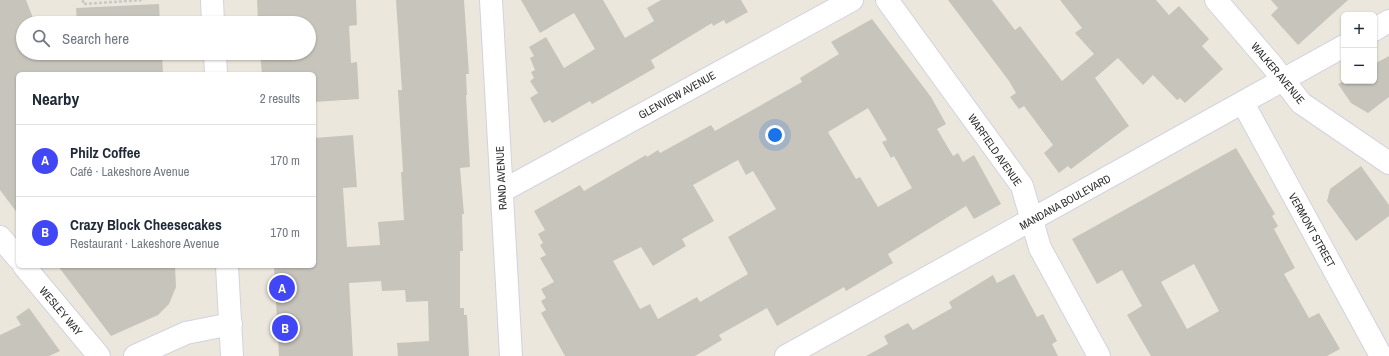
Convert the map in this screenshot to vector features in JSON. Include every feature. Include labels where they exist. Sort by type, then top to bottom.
[{"type":"street","points":[[212,0],[213,16]]},
{"type":"street","name":"RAND AVENUE","points":[[491,0],[511,356]]},
{"type":"street","name":"GLENVIEW AVENUE","points":[[502,191],[852,0]]},
{"type":"street","name":"WARFIELD AVENUE","points":[[887,0],[1022,186],[1040,248],[1099,356]]},
{"type":"street","name":"WALKER AVENUE","points":[[1216,0],[1284,80],[1301,103],[1389,163]]},
{"type":"street","points":[[1377,28],[1389,21]]},
{"type":"street","name":"MANDANA BOULEVARD","points":[[786,356],[817,349],[1032,220],[1341,48]]},
{"type":"street","points":[[215,60],[216,72]]},
{"type":"street","name":"VERMONT STREET","points":[[1243,103],[1381,356]]},
{"type":"street","points":[[0,236],[16,256]]},
{"type":"street","name":"WESLEY WAY","points":[[26,268],[99,356]]},
{"type":"street","points":[[227,268],[232,356]]},
{"type":"street","points":[[135,356],[186,333],[231,324]]},
{"type":"path","points":[[83,0],[84,4],[143,0]]},
{"type":"building","points":[[0,0],[26,0],[32,16],[16,16],[16,60],[162,60],[163,72],[16,72],[16,211],[0,190]]},
{"type":"building","points":[[257,0],[356,0],[357,25],[349,26],[351,63],[357,62],[359,99],[316,102],[316,72],[262,72],[261,60],[316,60],[316,16],[258,16]]},
{"type":"building","points":[[396,0],[464,0],[469,74],[466,74],[466,95],[470,167],[460,168],[464,214],[462,214],[463,251],[460,251],[460,308],[464,308],[464,315],[467,315],[469,356],[398,356],[397,343],[429,341],[428,301],[406,302],[405,290],[382,291],[381,281],[349,283],[353,356],[279,356],[274,268],[316,268],[316,138],[353,135],[357,187],[343,188],[347,247],[380,245],[378,222],[404,220],[401,172],[403,172],[398,90],[402,90]]},
{"type":"building","points":[[521,0],[603,0],[625,38],[654,21],[647,8],[661,0],[741,0],[748,12],[726,24],[724,20],[713,26],[712,23],[651,60],[655,68],[592,104],[590,101],[552,123],[550,120],[544,123],[530,98],[538,93],[530,81],[534,78],[531,72],[535,70],[530,58],[534,56],[529,47],[546,37],[564,68],[595,49],[574,13],[540,33]]},
{"type":"building","points":[[948,0],[992,0],[1015,30],[1020,26],[1062,81],[1094,54],[1075,33],[1082,28],[1060,0],[1156,0],[1169,15],[1179,6],[1209,39],[1202,46],[1223,69],[1185,103],[1180,98],[1177,100],[1153,75],[1143,85],[1118,58],[1095,78],[1129,126],[1071,169],[1068,166],[1059,173],[1044,153],[1053,145],[1024,106],[1019,109],[1010,97],[1016,93],[1009,81]]},
{"type":"building","points":[[1271,0],[1348,0],[1298,45],[1271,15],[1278,8]]},
{"type":"building","points":[[159,4],[160,16],[77,16],[76,8]]},
{"type":"building","points":[[872,19],[931,97],[946,124],[937,129],[953,156],[958,153],[963,162],[974,155],[1001,204],[974,219],[966,206],[888,254],[893,263],[846,291],[844,287],[777,326],[767,308],[719,335],[722,340],[695,356],[565,356],[541,313],[546,310],[541,301],[546,298],[541,289],[554,282],[540,258],[546,255],[540,245],[543,243],[538,234],[545,230],[534,211],[580,185],[584,191],[646,155],[647,157],[658,150],[660,153],[711,125],[715,131],[802,82],[800,78],[839,54],[831,42]],"holes":[[[868,108],[887,140],[882,142],[891,158],[894,156],[912,188],[878,207],[860,177],[856,179],[828,132]],[[738,160],[746,175],[753,171],[776,209],[728,237],[748,274],[700,302],[697,297],[658,319],[650,304],[640,309],[613,261],[641,247],[653,266],[686,246],[682,239],[714,221],[693,185]]]},
{"type":"building","points":[[1389,56],[1389,97],[1368,113],[1351,103],[1338,84],[1341,82],[1341,84],[1377,84],[1377,62]]},
{"type":"building","points":[[1236,148],[1275,214],[1272,216],[1278,226],[1274,229],[1295,268],[1284,274],[1309,318],[1319,313],[1340,349],[1327,356],[1151,356],[1127,315],[1142,306],[1122,270],[1097,284],[1072,239]],"holes":[[[1194,264],[1219,311],[1187,329],[1161,282]]]},
{"type":"building","points":[[1361,166],[1389,205],[1389,216],[1356,241],[1327,201],[1330,189]]},
{"type":"building","points":[[60,268],[175,268],[176,287],[169,304],[158,315],[111,336]]},
{"type":"building","points":[[1014,274],[1037,317],[1043,314],[1057,341],[1052,344],[1058,356],[866,356],[888,344],[884,336],[908,323],[913,330],[952,308],[949,302],[993,275],[997,283]]},
{"type":"building","points":[[29,308],[60,351],[49,356],[0,356],[0,335],[21,325],[16,317]]},
{"type":"place","name":"Philz Coffee","points":[[282,288]]},
{"type":"place","name":"Crazy Block Cheesecakes","points":[[285,328]]}]
